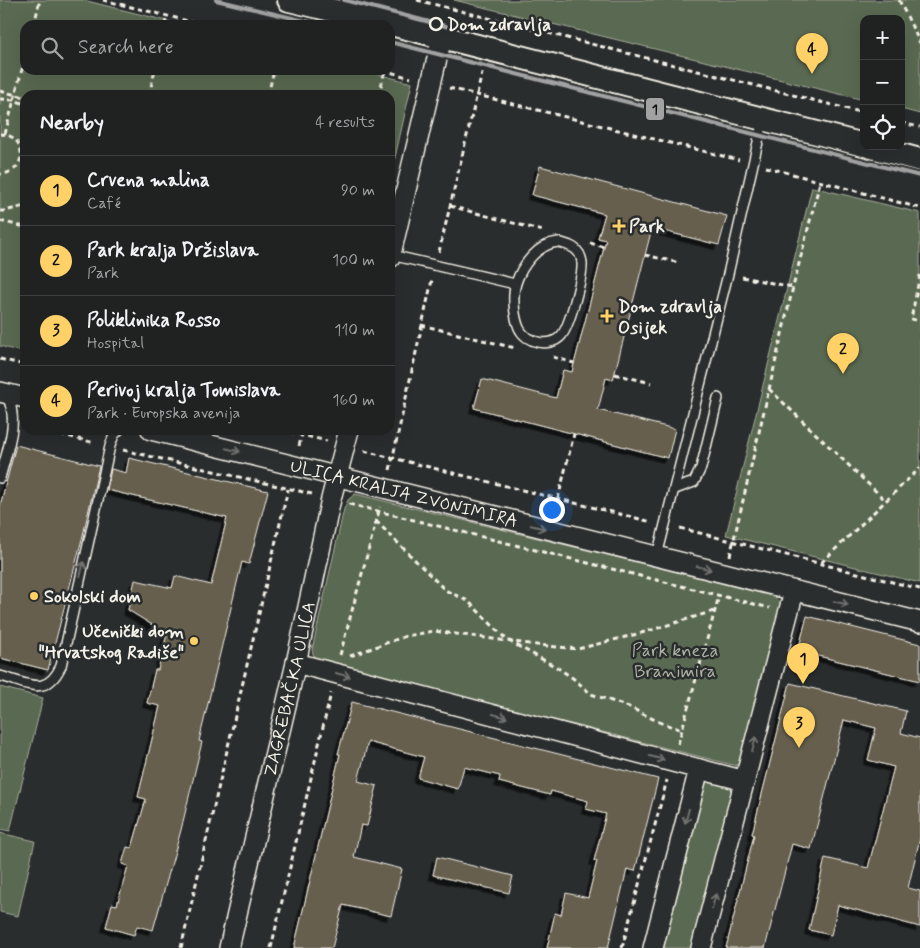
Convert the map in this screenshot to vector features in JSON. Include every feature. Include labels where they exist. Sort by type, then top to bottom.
[{"type":"street","points":[[289,0],[372,20]]},
{"type":"street","points":[[395,26],[860,144]]},
{"type":"street","points":[[395,235],[442,37]]},
{"type":"street","points":[[883,150],[920,160]]},
{"type":"street","points":[[2,392],[20,397]]},
{"type":"street","name":"ULICA KRALJA ZVONIMIRA","points":[[172,435],[920,622]]},
{"type":"street","name":"ZAGREBAČKA ULICA","points":[[229,948],[296,663],[331,500],[347,438]]},
{"type":"street","points":[[701,948],[794,591]]},
{"type":"street","points":[[296,663],[745,781]]},
{"type":"street","points":[[653,948],[699,769]]},
{"type":"lane","points":[[657,556],[728,274],[763,120]]},
{"type":"lane","points":[[558,242],[578,250],[582,262],[581,273],[568,326],[560,337],[549,343],[538,342],[528,338],[520,331],[516,320],[514,295],[516,284],[520,274],[541,247],[549,243],[558,242]]},
{"type":"lane","points":[[395,257],[516,284]]},
{"type":"lane","points":[[0,478],[13,423],[13,411],[2,392]]},
{"type":"lane","points":[[674,488],[694,482],[701,468],[718,398]]},
{"type":"lane","points":[[0,676],[39,686],[47,684],[55,677],[61,666],[110,446],[115,435]]},
{"type":"path","points":[[35,20],[40,0]]},
{"type":"path","points":[[103,0],[183,20]]},
{"type":"path","points":[[417,0],[860,112]]},
{"type":"path","points":[[899,0],[920,43]]},
{"type":"path","points":[[166,20],[167,16]]},
{"type":"path","points":[[395,73],[431,84],[753,163],[920,208]]},
{"type":"path","points":[[5,134],[21,75]]},
{"type":"path","points":[[150,90],[153,75]]},
{"type":"path","points":[[269,90],[273,75]]},
{"type":"path","points":[[381,90],[383,75]]},
{"type":"path","points":[[0,91],[20,95]]},
{"type":"path","points":[[0,99],[20,102]]},
{"type":"path","points":[[905,124],[920,127]]},
{"type":"path","points":[[0,134],[5,134],[16,141],[20,151]]},
{"type":"path","points":[[0,174],[12,171],[20,163]]},
{"type":"path","points":[[622,948],[734,542],[768,388],[820,182]]},
{"type":"path","points":[[450,206],[527,227]]},
{"type":"path","points":[[0,210],[5,211],[20,207]]},
{"type":"path","points":[[0,221],[20,226]]},
{"type":"path","points":[[645,255],[680,263]]},
{"type":"path","points":[[728,274],[793,287]]},
{"type":"path","points":[[920,275],[911,319],[920,321]]},
{"type":"path","points":[[421,325],[498,344]]},
{"type":"path","points":[[0,359],[20,364]]},
{"type":"path","points":[[615,374],[650,383]]},
{"type":"path","points":[[768,388],[885,500]]},
{"type":"path","points":[[558,499],[574,434]]},
{"type":"path","points":[[64,435],[288,488],[388,515],[788,612]]},
{"type":"path","points":[[181,948],[302,435],[347,438],[558,499],[920,589]]},
{"type":"path","points":[[821,563],[920,468]]},
{"type":"path","points":[[376,520],[446,590],[468,601],[507,640],[558,668],[574,679],[590,694],[629,707],[659,722],[682,730]]},
{"type":"path","points":[[348,657],[406,636],[434,631],[578,649],[645,632],[715,611]]},
{"type":"green space","points":[[0,0],[83,0],[163,20],[20,20],[20,75],[381,75],[412,83],[395,157],[395,90],[20,90],[20,352],[0,346]]},
{"type":"green space","points":[[454,0],[920,0],[920,114],[905,110],[905,15],[860,15],[860,99]]},
{"type":"green space","points":[[812,187],[920,213],[920,583],[726,535]]},
{"type":"green space","name":"Park kneza Branimira","points":[[355,494],[773,595],[781,603],[741,767],[321,661],[314,657],[312,650],[344,509],[348,500]]},
{"type":"green space","points":[[0,687],[43,698],[10,831],[0,829]]},
{"type":"green space","points":[[706,780],[738,790],[696,948],[663,948]]},
{"type":"green space","points":[[0,833],[35,841],[18,916],[0,912]]},
{"type":"building","points":[[540,166],[727,216],[719,245],[652,228],[613,380],[606,378],[598,410],[675,429],[668,458],[474,408],[482,379],[556,398],[563,370],[572,372],[606,240],[598,238],[605,214],[532,195]]},
{"type":"building","name":"Sokolski dom","points":[[16,445],[99,466],[48,670],[0,658],[0,506]]},
{"type":"building","points":[[129,458],[268,491],[249,564],[242,562],[199,741],[202,742],[181,830],[153,930],[137,926],[134,935],[106,927],[112,904],[117,905],[128,866],[122,864],[127,847],[132,848],[146,799],[138,797],[160,706],[147,703],[155,670],[158,670],[167,634],[128,610],[135,580],[172,588],[175,576],[211,585],[227,518],[107,490],[111,469],[126,473]]},
{"type":"building","points":[[807,616],[920,644],[920,681],[798,651]]},
{"type":"building","points":[[790,683],[906,711],[901,733],[920,738],[920,838],[908,888],[920,891],[920,927],[838,905],[831,935],[809,930],[825,858],[868,868],[894,767],[868,760],[876,728],[844,720],[811,849],[792,844],[765,948],[726,948]]},
{"type":"building","points":[[352,702],[658,779],[635,871],[627,869],[608,948],[547,948],[555,913],[561,915],[566,893],[588,898],[597,861],[594,861],[606,814],[586,809],[588,801],[551,791],[550,795],[499,782],[500,776],[464,767],[458,789],[418,778],[424,757],[368,742],[358,781],[377,786],[367,826],[361,825],[354,857],[402,869],[391,916],[343,905],[332,948],[294,948],[340,754],[338,754]]},
{"type":"building","points":[[437,857],[513,876],[509,893],[433,875]]},
{"type":"transit line","name":"1","points":[[216,0],[301,20]]},
{"type":"transit line","name":"1","points":[[344,0],[449,27]]},
{"type":"transit line","name":"1","points":[[395,43],[920,176]]},
{"type":"place","name":"Dom zdravlja","points":[[436,24]]},
{"type":"place","name":"Perivoj kralja Tomislava","points":[[812,74]]},
{"type":"place","name":"Park","points":[[619,226]]},
{"type":"place","name":"Dom zdravlja Osijek","points":[[607,316]]},
{"type":"place","name":"Park kralja Držislava","points":[[843,374]]},
{"type":"place","name":"Sokolski dom","points":[[34,596]]},
{"type":"place","name":"Učenički dom \"Hrvatskog Radiše\"","points":[[194,641]]},
{"type":"place","name":"Crvena malina","points":[[803,684]]},
{"type":"place","name":"Poliklinika Rosso","points":[[799,748]]}]
